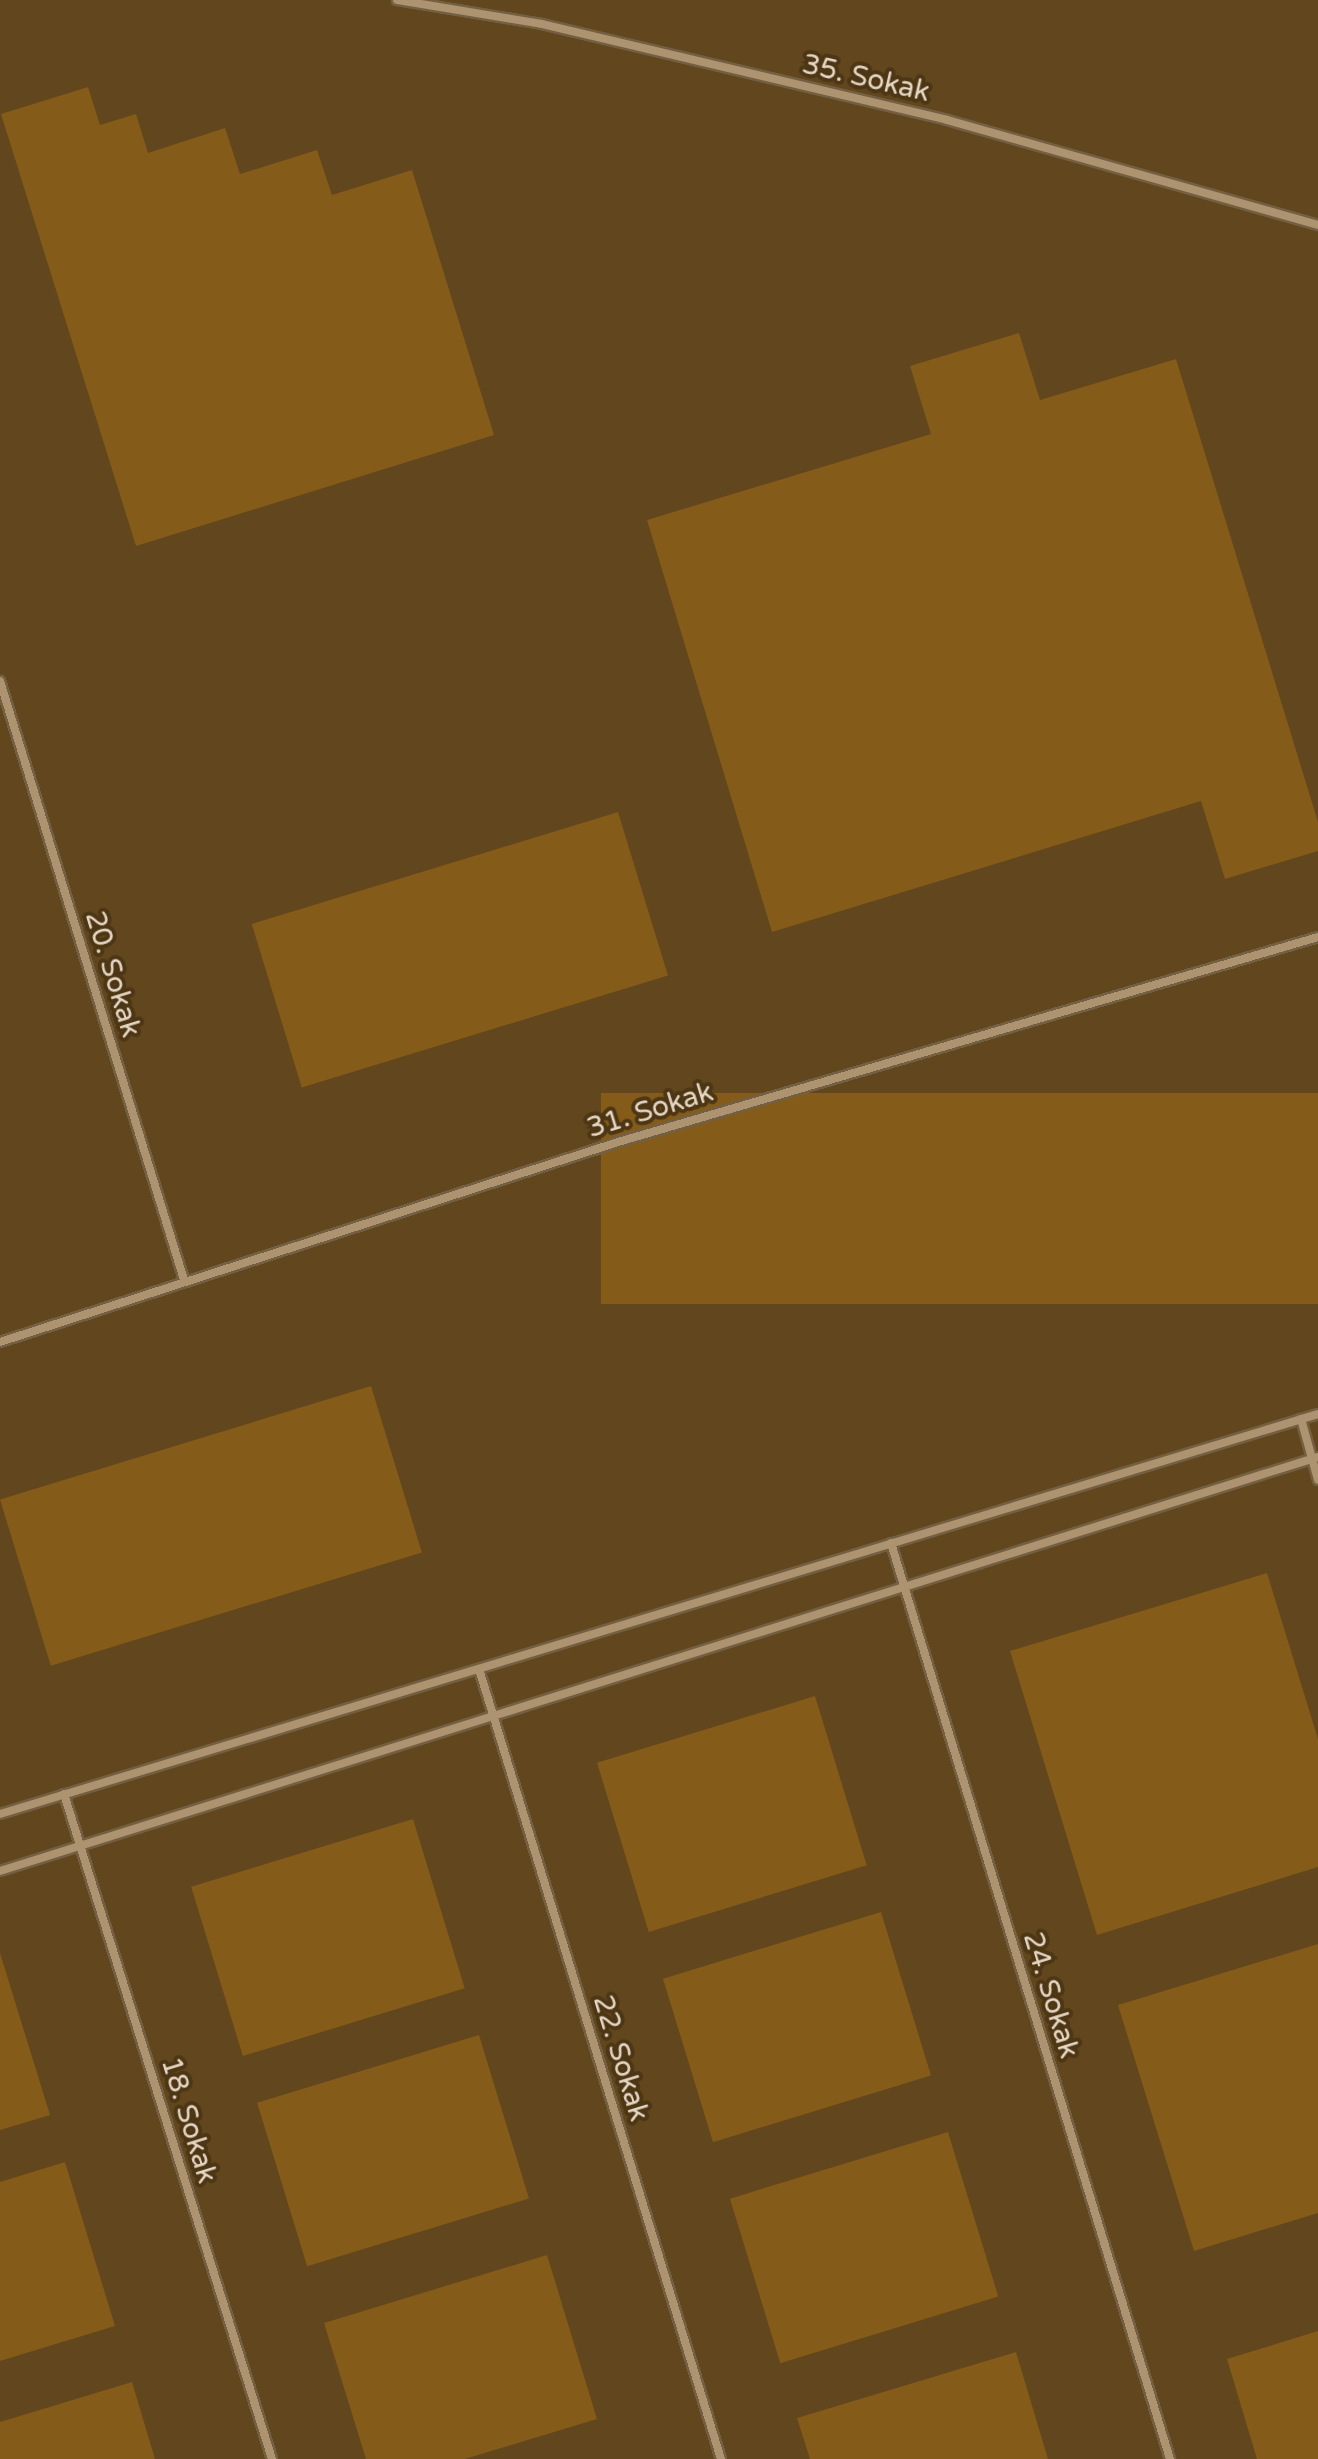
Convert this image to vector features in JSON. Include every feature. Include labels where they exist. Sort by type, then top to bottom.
[{"type":"street","name":"35. Sokak","points":[[397,0],[542,24],[947,120],[1318,225]]},
{"type":"street","name":"20. Sokak","points":[[0,681],[184,1280]]},
{"type":"street","name":"31. Sokak","points":[[0,1342],[184,1280],[633,1138],[1318,937]]},
{"type":"street","points":[[0,1814],[1318,1414]]},
{"type":"street","points":[[1301,1419],[1315,1458],[1318,1480]]},
{"type":"street","points":[[0,1871],[1315,1458]]},
{"type":"street","name":"24. Sokak","points":[[891,1543],[1170,2459]]},
{"type":"street","name":"22. Sokak","points":[[479,1669],[721,2459]]},
{"type":"street","name":"18. Sokak","points":[[64,1794],[272,2459]]},
{"type":"shaded area","points":[[0,0],[1318,0],[1318,2459],[0,2459]]},
{"type":"building","points":[[88,87],[100,125],[136,114],[148,153],[225,128],[240,174],[317,150],[332,195],[412,170],[494,435],[136,546],[1,114]]},
{"type":"building","points":[[1019,333],[1040,400],[1176,359],[1318,822],[1318,851],[1225,879],[1201,801],[772,932],[647,520],[931,434],[910,366]]},
{"type":"building","points":[[618,812],[668,976],[302,1088],[252,924]]},
{"type":"building","points":[[601,1093],[1318,1093],[1318,1304],[601,1304]]},
{"type":"building","points":[[371,1386],[422,1552],[51,1666],[0,1499]]},
{"type":"building","points":[[1267,1573],[1318,1739],[1318,1867],[1097,1935],[1010,1651]]},
{"type":"building","points":[[815,1696],[867,1865],[649,1932],[597,1763]]},
{"type":"building","points":[[413,1819],[465,1988],[243,2056],[191,1887]]},
{"type":"building","points":[[881,1912],[931,2076],[713,2142],[663,1979]]},
{"type":"building","points":[[1318,1944],[1318,2213],[1194,2251],[1118,2005]]},
{"type":"building","points":[[0,1953],[50,2115],[0,2130]]},
{"type":"building","points":[[479,2035],[529,2199],[307,2266],[257,2103]]},
{"type":"building","points":[[948,2132],[998,2296],[780,2363],[730,2199]]},
{"type":"building","points":[[65,2162],[115,2326],[0,2361],[0,2182]]},
{"type":"building","points":[[547,2255],[597,2419],[465,2459],[366,2459],[324,2323]]},
{"type":"building","points":[[1318,2331],[1318,2459],[1257,2459],[1227,2359]]},
{"type":"building","points":[[1016,2352],[1048,2459],[810,2459],[797,2418]]},
{"type":"building","points":[[132,2382],[155,2459],[0,2459],[0,2422]]}]
